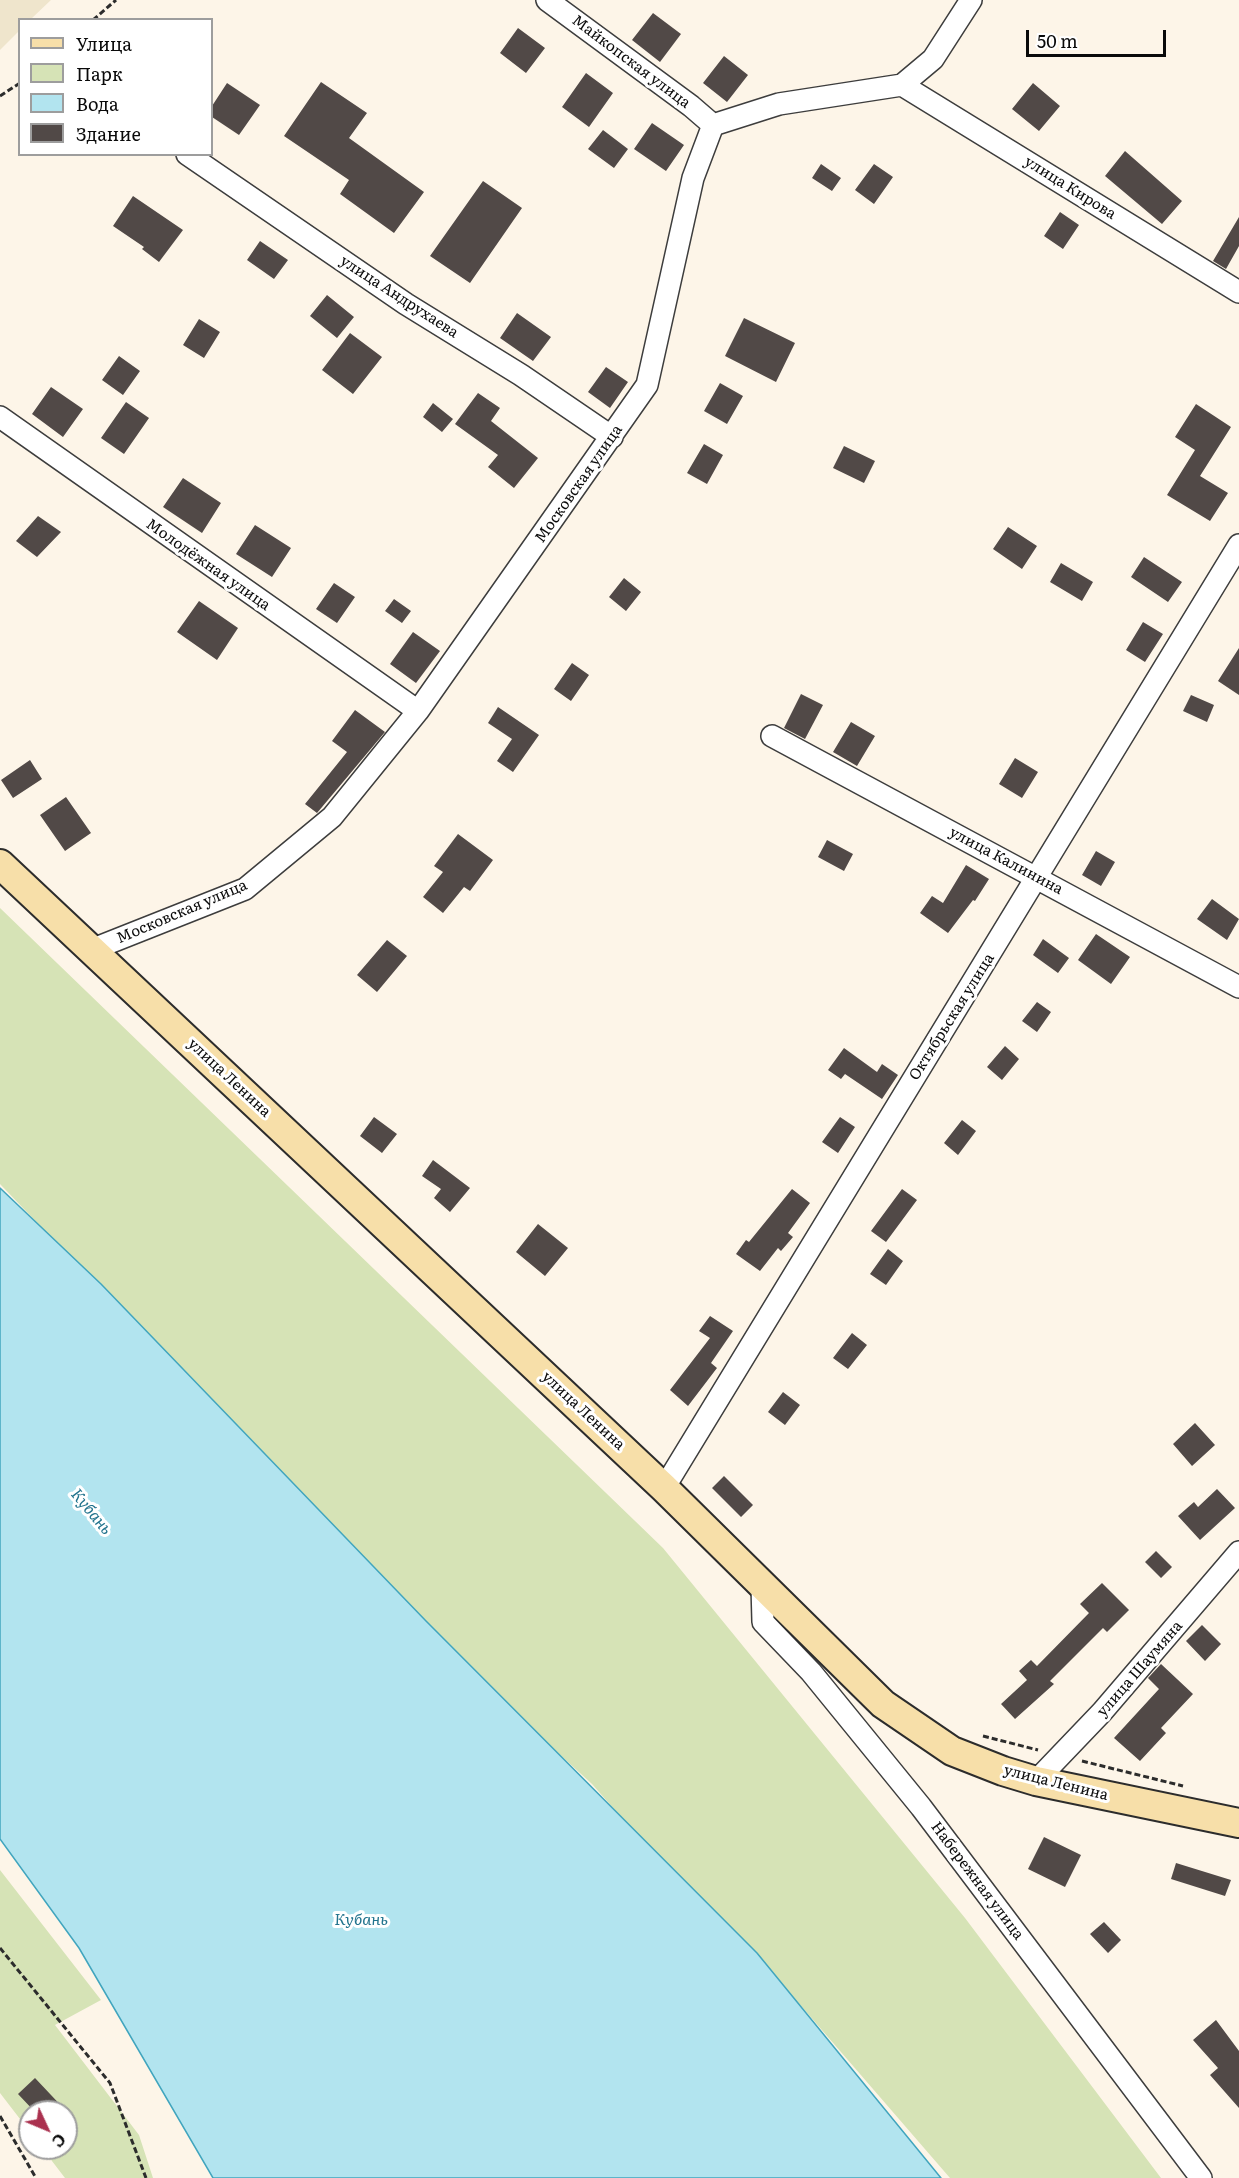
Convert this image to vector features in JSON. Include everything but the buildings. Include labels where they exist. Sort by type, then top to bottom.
[{"type":"street","name":"Майкопская улица","points":[[547,0],[691,106],[713,125]]},
{"type":"street","points":[[713,125],[779,104],[902,85],[933,59],[971,0]]},
{"type":"street","name":"улица Кирова","points":[[902,85],[1239,292]]},
{"type":"street","name":"Московская улица","points":[[91,950],[245,889],[332,818],[418,711],[647,385],[693,178],[713,125]]},
{"type":"street","name":"улица Андрухаева","points":[[191,156],[406,304],[521,375],[612,437]]},
{"type":"street","name":"Молодёжная улица","points":[[0,417],[418,711]]},
{"type":"street","name":"Октябрьская улица","points":[[664,1488],[1239,545]]},
{"type":"street","name":"улица Калинина","points":[[772,736],[1239,987]]},
{"type":"street","name":"улица Ленина","points":[[0,864],[664,1488],[883,1704],[952,1751],[1036,1781],[1239,1823]]},
{"type":"street","name":"улица Шаумяна","points":[[1036,1781],[1063,1756],[1198,1603],[1239,1552]]},
{"type":"street","name":"Набережная улица","points":[[762,1586],[763,1622],[811,1672],[921,1807],[1201,2178]]},
{"type":"path","points":[[95,18],[116,0]]},
{"type":"path","points":[[0,96],[18,84]]},
{"type":"path","points":[[976,1734],[1194,1788]]},
{"type":"path","points":[[0,1948],[110,2083],[146,2178]]},
{"type":"path","points":[[0,2116],[36,2178]]},
{"type":"shaded area","points":[[0,0],[51,0],[32,18],[18,18],[18,32],[0,50]]},
{"type":"green space","points":[[0,908],[663,1548],[965,1918],[1161,2178],[950,2178],[802,2007],[667,1869],[592,1784],[450,1654],[0,1184]]},
{"type":"green space","points":[[0,1870],[101,2000],[55,2025],[139,2135],[153,2178],[65,2178],[51,2160],[78,2160],[78,2100],[18,2100],[18,2116],[0,2093]]},
{"type":"water","name":"Кубань","points":[[0,1188],[101,1284],[426,1621],[757,1953],[941,2178],[213,2178],[79,1948],[0,1839]]}]
